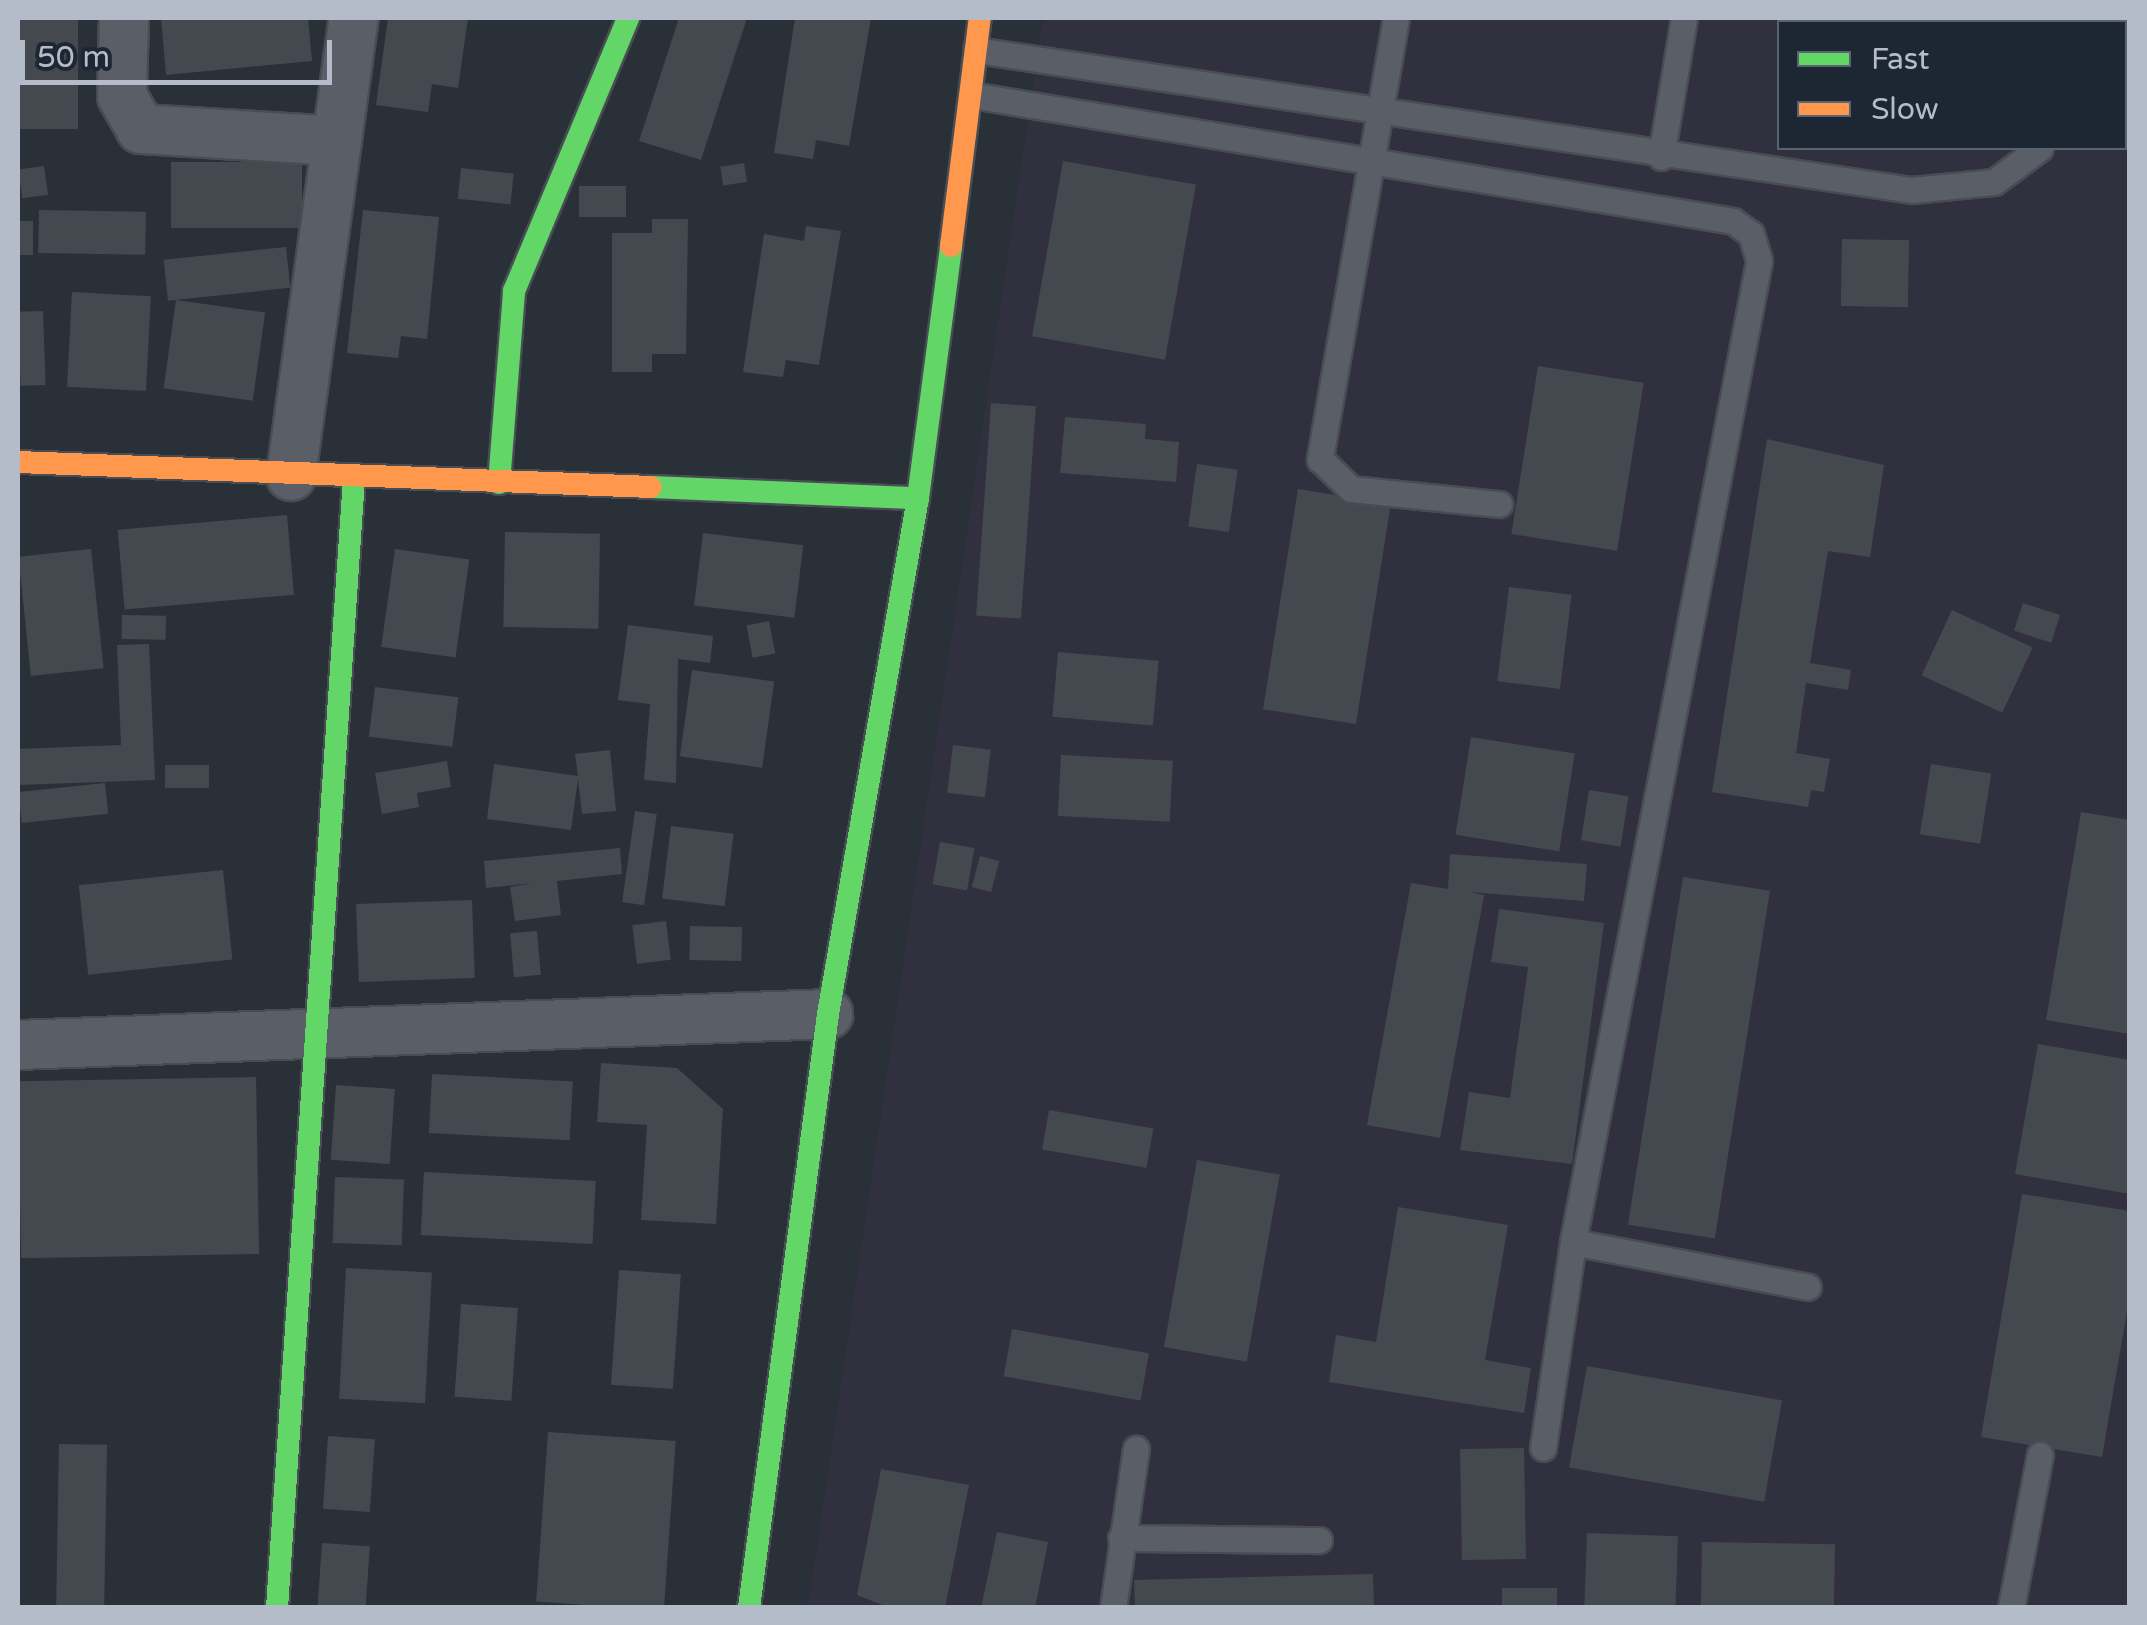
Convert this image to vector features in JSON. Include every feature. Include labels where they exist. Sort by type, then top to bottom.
[{"type":"street","points":[[124,18],[122,96],[141,129],[337,141]]},
{"type":"street","points":[[291,476],[354,18]]},
{"type":"street","points":[[499,483],[514,291],[628,18]]},
{"type":"street","points":[[749,1608],[828,1014],[918,498],[980,18]]},
{"type":"street","points":[[18,462],[354,479],[918,498]]},
{"type":"street","points":[[277,1608],[354,479]]},
{"type":"street","points":[[18,1045],[828,1014]]},
{"type":"lane","points":[[1396,18],[1320,459],[1351,489],[1500,504]]},
{"type":"lane","points":[[1661,157],[1684,18]]},
{"type":"lane","points":[[976,50],[1380,117],[1661,157],[1956,192],[1994,182],[2037,150]]},
{"type":"lane","points":[[970,95],[1733,222],[1751,234],[1759,261],[1572,1242],[1543,1448]]},
{"type":"lane","points":[[1572,1242],[1808,1287]]},
{"type":"lane","points":[[1113,1608],[1136,1449]]},
{"type":"lane","points":[[2011,1608],[2040,1455]]},
{"type":"lane","points":[[1121,1538],[1319,1540]]},
{"type":"shaded area","points":[[1043,18],[2129,18],[2129,1607],[808,1608]]},
{"type":"building","points":[[18,18],[78,18],[78,129],[18,129]]},
{"type":"building","points":[[161,18],[308,18],[312,61],[166,75]]},
{"type":"building","points":[[388,18],[468,18],[458,88],[432,84],[428,112],[376,105]]},
{"type":"building","points":[[679,18],[747,18],[701,160],[639,141]]},
{"type":"building","points":[[795,18],[871,18],[849,146],[816,140],[813,159],[774,153]]},
{"type":"building","points":[[1063,161],[1196,184],[1165,360],[1032,336]]},
{"type":"building","points":[[171,162],[302,162],[302,228],[171,228]]},
{"type":"building","points":[[744,163],[747,182],[723,186],[720,167]]},
{"type":"building","points":[[44,166],[48,195],[22,198],[18,170]]},
{"type":"building","points":[[461,168],[514,174],[510,204],[458,199]]},
{"type":"building","points":[[579,186],[626,186],[626,217],[579,217]]},
{"type":"building","points":[[39,210],[146,212],[145,255],[38,253]]},
{"type":"building","points":[[363,210],[439,217],[427,339],[401,336],[398,358],[347,353]]},
{"type":"building","points":[[652,219],[688,219],[686,354],[652,354],[652,372],[612,372],[612,233],[652,233]]},
{"type":"building","points":[[18,221],[33,221],[33,255],[18,255]]},
{"type":"building","points":[[806,226],[841,231],[819,365],[786,360],[783,377],[743,372],[764,234],[804,241]]},
{"type":"building","points":[[1842,239],[1909,240],[1908,307],[1841,306]]},
{"type":"building","points":[[286,247],[290,288],[168,301],[164,260]]},
{"type":"building","points":[[72,292],[151,296],[146,391],[67,387]]},
{"type":"building","points":[[176,300],[265,313],[253,401],[164,388]]},
{"type":"building","points":[[43,311],[46,385],[21,386],[18,312]]},
{"type":"building","points":[[1538,366],[1644,383],[1617,551],[1511,534]]},
{"type":"building","points":[[991,403],[1036,406],[1021,619],[976,615]]},
{"type":"building","points":[[1065,417],[1146,424],[1145,439],[1179,442],[1176,482],[1060,473]]},
{"type":"building","points":[[1767,439],[1884,465],[1870,557],[1828,551],[1810,663],[1851,670],[1848,690],[1806,683],[1796,753],[1830,759],[1824,792],[1811,790],[1808,807],[1712,792]]},
{"type":"building","points":[[1197,464],[1238,470],[1229,532],[1188,526]]},
{"type":"building","points":[[1298,489],[1391,504],[1356,724],[1263,709]]},
{"type":"building","points":[[287,515],[294,595],[125,610],[118,530]]},
{"type":"building","points":[[505,532],[600,534],[598,629],[503,627]]},
{"type":"building","points":[[703,533],[803,545],[794,618],[694,605]]},
{"type":"building","points":[[91,549],[104,668],[31,676],[18,557]]},
{"type":"building","points":[[395,549],[469,559],[455,657],[381,647]]},
{"type":"building","points":[[1509,587],[1572,595],[1560,689],[1497,681]]},
{"type":"building","points":[[2023,603],[2060,615],[2051,643],[2014,631]]},
{"type":"building","points":[[1952,610],[2033,648],[2002,713],[1922,675]]},
{"type":"building","points":[[122,615],[166,616],[166,640],[122,639]]},
{"type":"building","points":[[769,621],[775,653],[753,658],[746,625]]},
{"type":"building","points":[[628,625],[713,636],[710,663],[678,659],[676,783],[644,780],[650,704],[618,700]]},
{"type":"building","points":[[149,644],[155,780],[18,785],[18,749],[121,745],[117,645]]},
{"type":"building","points":[[1058,652],[1159,661],[1153,726],[1052,717]]},
{"type":"building","points":[[692,670],[774,682],[762,768],[680,756]]},
{"type":"building","points":[[375,687],[458,697],[452,747],[369,737]]},
{"type":"building","points":[[1471,737],[1575,753],[1559,851],[1456,835]]},
{"type":"building","points":[[953,745],[991,750],[985,797],[947,793]]},
{"type":"building","points":[[610,750],[616,811],[582,814],[578,779],[571,830],[487,819],[494,764],[578,776],[575,754]]},
{"type":"building","points":[[1061,755],[1173,761],[1170,822],[1058,816]]},
{"type":"building","points":[[447,761],[451,787],[417,793],[419,807],[382,814],[375,773]]},
{"type":"building","points":[[1931,764],[1991,774],[1980,844],[1920,834]]},
{"type":"building","points":[[165,765],[209,765],[209,788],[165,788]]},
{"type":"building","points":[[105,783],[108,814],[22,823],[18,792]]},
{"type":"building","points":[[1589,790],[1629,796],[1621,847],[1581,840]]},
{"type":"building","points":[[635,811],[657,814],[644,905],[622,902]]},
{"type":"building","points":[[2081,812],[2130,820],[2130,1034],[2046,1020]]},
{"type":"building","points":[[671,826],[734,834],[725,906],[662,898]]},
{"type":"building","points":[[940,842],[974,848],[967,890],[933,884]]},
{"type":"building","points":[[620,848],[622,874],[557,881],[561,915],[515,921],[510,887],[533,883],[486,888],[484,861]]},
{"type":"building","points":[[1450,854],[1587,864],[1584,901],[1470,892],[1484,895],[1440,1138],[1367,1125],[1411,883],[1448,889]]},
{"type":"building","points":[[980,856],[999,861],[991,892],[972,887]]},
{"type":"building","points":[[223,870],[232,960],[88,975],[79,885]]},
{"type":"building","points":[[1683,877],[1770,891],[1715,1238],[1628,1225]]},
{"type":"building","points":[[472,900],[475,978],[359,982],[356,904]]},
{"type":"building","points":[[1499,909],[1604,923],[1572,1164],[1460,1150],[1469,1092],[1510,1098],[1528,967],[1491,962]]},
{"type":"building","points":[[666,921],[671,960],[637,964],[632,925]]},
{"type":"building","points":[[690,926],[742,927],[741,961],[689,960]]},
{"type":"building","points":[[537,931],[541,975],[514,977],[510,933]]},
{"type":"building","points":[[2038,1044],[2130,1060],[2130,1194],[2015,1174]]},
{"type":"building","points":[[601,1063],[677,1068],[723,1109],[716,1224],[641,1220],[647,1125],[597,1122]]},
{"type":"building","points":[[432,1074],[573,1081],[570,1140],[429,1133]]},
{"type":"building","points":[[256,1077],[259,1254],[21,1258],[18,1081]]},
{"type":"building","points":[[336,1085],[395,1089],[390,1164],[331,1160]]},
{"type":"building","points":[[1049,1110],[1153,1128],[1146,1168],[1042,1149]]},
{"type":"building","points":[[1197,1160],[1280,1175],[1247,1362],[1164,1347]]},
{"type":"building","points":[[424,1172],[596,1181],[592,1244],[421,1235]]},
{"type":"building","points":[[335,1177],[404,1179],[402,1245],[333,1243]]},
{"type":"building","points":[[2022,1194],[2130,1211],[2130,1294],[2102,1457],[1981,1437]]},
{"type":"building","points":[[1398,1207],[1508,1225],[1485,1360],[1531,1368],[1524,1413],[1329,1382],[1336,1335],[1376,1342]]},
{"type":"building","points":[[346,1268],[432,1273],[425,1403],[339,1399]]},
{"type":"building","points":[[619,1270],[681,1274],[673,1389],[611,1385]]},
{"type":"building","points":[[461,1304],[518,1308],[511,1401],[455,1397]]},
{"type":"building","points":[[1012,1329],[1149,1353],[1141,1400],[1004,1376]]},
{"type":"building","points":[[1587,1366],[1782,1400],[1764,1502],[1569,1467]]},
{"type":"building","points":[[548,1432],[676,1441],[664,1608],[536,1602]]},
{"type":"building","points":[[328,1436],[375,1439],[370,1512],[323,1509]]},
{"type":"building","points":[[59,1444],[107,1445],[104,1608],[56,1608]]},
{"type":"building","points":[[1524,1448],[1526,1559],[1462,1560],[1460,1449]]},
{"type":"building","points":[[881,1469],[969,1485],[945,1608],[890,1608],[857,1595]]},
{"type":"building","points":[[997,1532],[1048,1542],[1035,1608],[981,1608]]},
{"type":"building","points":[[1587,1533],[1678,1536],[1675,1608],[1584,1608]]},
{"type":"building","points":[[1702,1542],[1835,1544],[1834,1608],[1701,1608]]},
{"type":"building","points":[[322,1543],[370,1546],[366,1608],[317,1608]]},
{"type":"building","points":[[1373,1574],[1374,1608],[1135,1608],[1134,1580]]},
{"type":"building","points":[[1502,1588],[1557,1588],[1557,1608],[1502,1608]]},
{"type":"traffic: fast","points":[[499,483],[514,291],[628,18]]},
{"type":"traffic: fast","points":[[749,1608],[828,1014],[918,498],[951,246]]},
{"type":"traffic: fast","points":[[277,1608],[354,479]]},
{"type":"traffic: fast","points":[[651,487],[918,498]]},
{"type":"traffic: slow","points":[[951,246],[980,18]]},
{"type":"traffic: slow","points":[[18,462],[651,487]]}]
